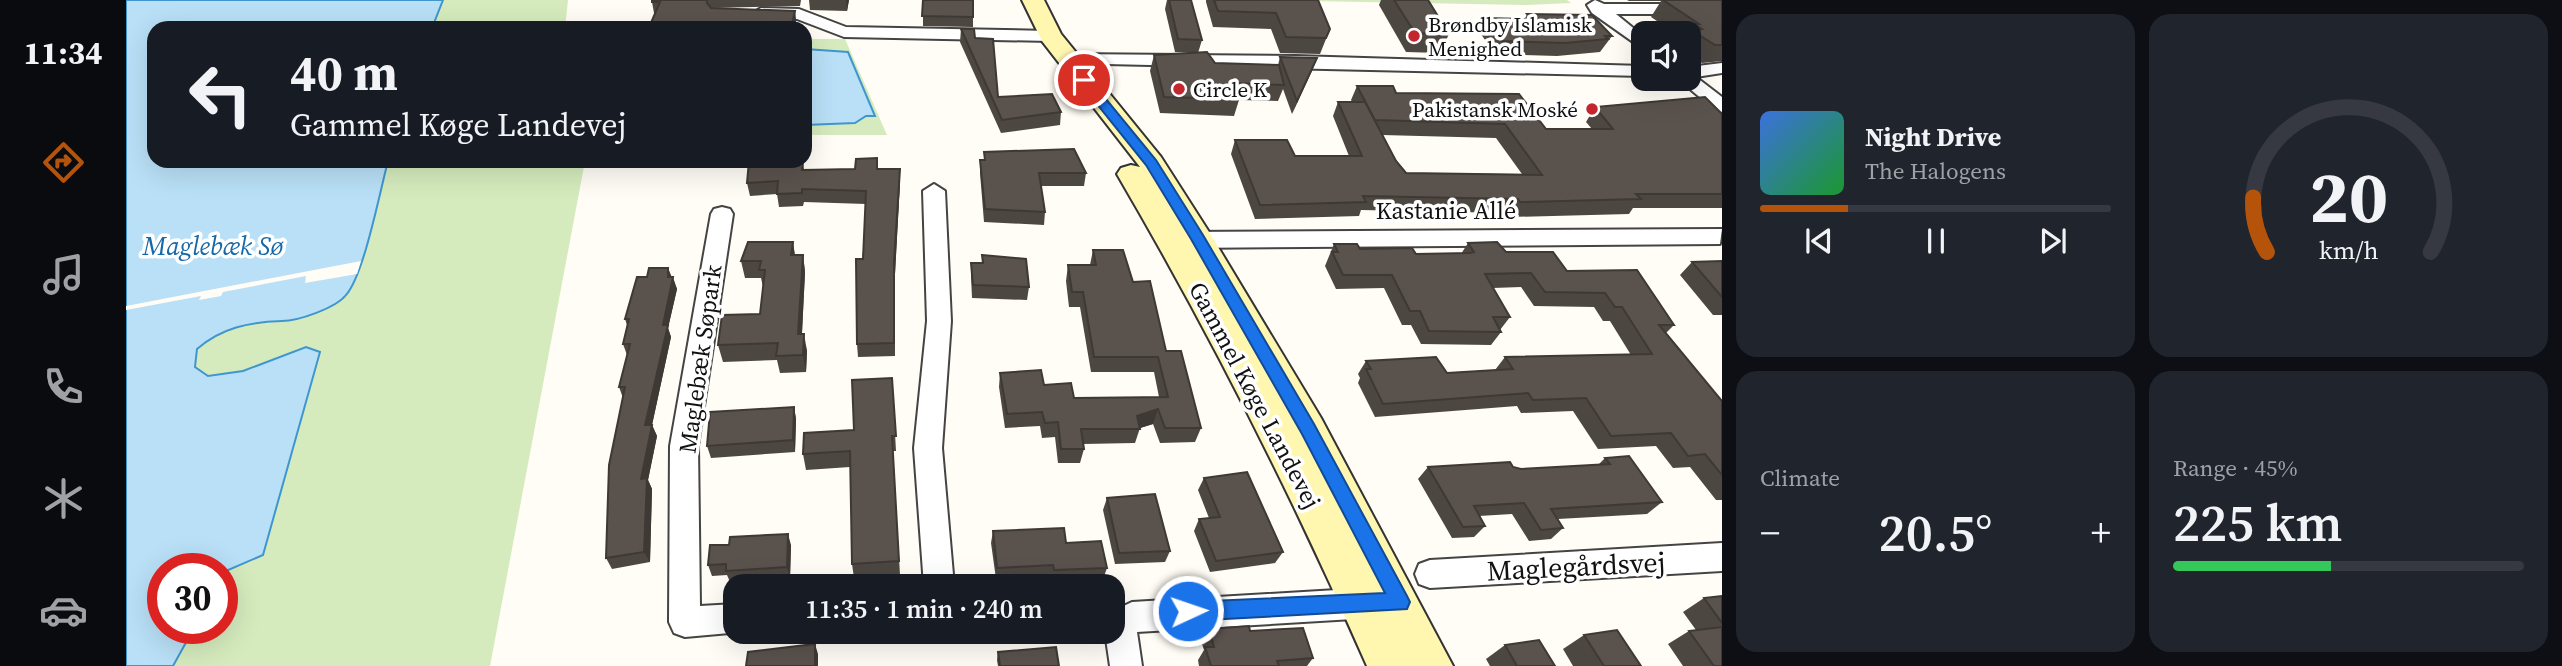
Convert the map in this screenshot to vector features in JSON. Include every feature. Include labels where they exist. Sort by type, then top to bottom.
[{"type":"main road","name":"Gammel Køge Landevej","points":[[1014,0],[1054,41]]},
{"type":"main road","name":"Gammel Køge Landevej","points":[[1033,0],[1054,41],[1302,418],[1431,666]]},
{"type":"main road","name":"Gammel Køge Landevej","points":[[1185,240],[1390,666]]},
{"type":"street","points":[[1593,4],[1699,9]]},
{"type":"street","points":[[1593,4],[1631,34]]},
{"type":"street","points":[[745,13],[799,14],[844,32],[1054,41],[1308,61],[1631,71]]},
{"type":"street","points":[[1701,71],[1722,68]]},
{"type":"street","points":[[1701,90],[1722,107]]},
{"type":"street","points":[[934,191],[939,321],[928,448],[938,574]]},
{"type":"street","name":"Maglebæk Søpark","points":[[722,214],[684,446],[685,622],[723,620]]},
{"type":"street","name":"Kastanie Allé","points":[[1185,240],[1720,236]]},
{"type":"street","name":"Maglegårdsvej","points":[[1430,574],[1722,557]]},
{"type":"street","points":[[1125,620],[1143,614],[1400,602]]},
{"type":"street","points":[[1123,644],[1126,666]]},
{"type":"green space","points":[[443,0],[568,0],[566,21],[435,21]]},
{"type":"green space","points":[[1263,0],[1567,0],[1571,3],[1527,5]]},
{"type":"green space","points":[[812,39],[845,39],[887,135],[812,135]]},
{"type":"green space","points":[[386,168],[584,168],[490,666],[173,666],[185,644],[238,644],[238,553],[232,553],[282,356],[243,371],[208,376],[195,367],[197,349],[217,334],[228,330],[296,319],[316,311],[342,291],[360,267]]},
{"type":"water","name":"Maglebæk Sø","points":[[126,0],[443,0],[435,21],[147,21],[147,168],[386,168],[359,270],[353,285],[341,300],[307,316],[226,331],[197,349],[195,367],[208,376],[243,371],[306,347],[320,352],[263,555],[238,566],[238,553],[147,553],[147,644],[185,644],[173,666],[126,666]]},
{"type":"water","points":[[812,49],[848,52],[875,116],[866,116],[855,123],[812,125]]},
{"type":"pier","points":[[361,261],[357,274],[305,283],[306,276],[223,292],[221,296],[199,300],[201,296],[126,310],[126,306]]},
{"type":"building","points":[[707,0],[711,8],[795,11],[793,21],[652,21],[660,2],[652,2]]},
{"type":"building","points":[[923,0],[973,0],[973,17],[922,16]]},
{"type":"building","points":[[1169,0],[1191,0],[1202,40],[1178,39]]},
{"type":"building","points":[[1214,0],[1318,0],[1330,29],[1326,38],[1286,37],[1276,13],[1218,11]]},
{"type":"building","points":[[1394,0],[1428,0],[1449,34],[1415,33]]},
{"type":"building","points":[[1663,0],[1722,0],[1722,45],[1715,45],[1701,36],[1701,21],[1694,21]]},
{"type":"building","points":[[1527,14],[1592,15],[1612,36],[1605,36],[1608,39],[1565,43],[1502,41],[1485,18],[1531,19]]},
{"type":"building","points":[[961,29],[974,29],[975,38],[993,39],[998,97],[1052,94],[1061,112],[1002,120]]},
{"type":"building","points":[[1207,52],[1215,63],[1279,65],[1284,85],[1234,83],[1239,99],[1164,97],[1154,55]]},
{"type":"building","points":[[1280,57],[1317,58],[1297,101]]},
{"type":"building","points":[[1357,86],[1393,86],[1396,93],[1519,94],[1546,129],[1613,129],[1595,107],[1705,97],[1722,114],[1722,194],[1636,194],[1641,199],[1520,202],[1518,199],[1363,196],[1366,202],[1260,205],[1235,140],[1287,140],[1295,156],[1362,156],[1338,102],[1365,102],[1396,161],[1406,173],[1542,175],[1505,124],[1375,120]]},
{"type":"building","points":[[1074,149],[1086,173],[1039,173],[1045,212],[985,209],[980,160],[985,160],[984,152]]},
{"type":"building","points":[[877,158],[877,169],[900,169],[894,261],[894,343],[857,344],[856,259],[863,259],[866,191],[802,189],[802,193],[777,194],[778,181],[747,183],[748,168],[855,169],[856,159]]},
{"type":"building","points":[[748,242],[793,242],[791,255],[803,255],[798,334],[804,334],[803,355],[776,356],[778,343],[718,345],[722,315],[760,314],[765,270],[759,270],[761,261],[741,261]]},
{"type":"building","points":[[1497,242],[1506,252],[1553,252],[1567,271],[1637,270],[1674,325],[1659,325],[1722,401],[1722,475],[1705,454],[1688,456],[1671,433],[1611,436],[1586,398],[1533,400],[1528,393],[1383,404],[1366,369],[1371,369],[1366,361],[1436,357],[1447,373],[1513,369],[1505,357],[1652,354],[1622,307],[1615,307],[1605,293],[1545,292],[1531,273],[1485,274],[1510,317],[1493,317],[1501,332],[1429,331],[1420,311],[1410,311],[1392,275],[1343,275],[1332,252],[1338,252],[1334,244],[1357,244],[1360,249],[1412,248],[1416,254],[1470,253],[1474,252],[1468,243]]},
{"type":"building","points":[[1093,250],[1123,250],[1133,282],[1150,281],[1166,351],[1181,351],[1201,428],[1165,428],[1158,409],[1137,416],[1140,429],[1081,429],[1084,449],[1061,449],[1058,422],[1045,423],[1042,412],[1007,414],[1000,373],[1041,370],[1044,385],[1071,383],[1074,398],[1168,397],[1158,357],[1094,357],[1083,292],[1072,292],[1068,265],[1096,265]]},
{"type":"building","points":[[982,255],[1026,259],[1029,287],[973,285],[971,263],[983,263]]},
{"type":"building","points":[[1722,261],[1722,297],[1692,262]]},
{"type":"building","points":[[649,268],[668,268],[668,277],[673,277],[663,325],[668,325],[645,425],[652,425],[641,479],[647,478],[644,552],[606,558],[609,465],[625,387],[619,387],[630,344],[623,344],[629,319],[625,319],[637,277],[647,277]]},
{"type":"building","points":[[892,378],[896,436],[892,436],[899,561],[852,564],[850,451],[803,454],[804,433],[854,430],[852,380]]},
{"type":"building","points":[[794,407],[793,440],[707,446],[710,412]]},
{"type":"building","points":[[1629,456],[1662,502],[1551,509],[1563,528],[1541,530],[1524,503],[1474,506],[1485,526],[1463,527],[1428,467],[1510,462],[1513,467],[1521,469],[1610,464],[1605,458]]},
{"type":"building","points":[[1247,472],[1283,552],[1216,561],[1199,519],[1220,517],[1204,478]]},
{"type":"building","points":[[1155,494],[1170,551],[1119,553],[1107,498]]},
{"type":"building","points":[[1064,528],[1066,543],[1101,541],[1107,568],[1054,570],[1053,565],[997,568],[993,531]]},
{"type":"building","points":[[788,534],[787,567],[726,571],[726,564],[708,565],[710,545],[729,545],[730,537]]},
{"type":"building","points":[[1722,596],[1722,623],[1704,598]]},
{"type":"building","points":[[1249,626],[1250,631],[1303,628],[1313,658],[1277,661],[1279,666],[1211,666],[1205,647],[1214,647],[1209,629]]},
{"type":"building","points":[[1722,627],[1722,666],[1714,666],[1689,631]]},
{"type":"building","points":[[1617,630],[1641,666],[1604,666],[1584,635]]},
{"type":"building","points":[[1539,640],[1555,666],[1517,666],[1505,645]]},
{"type":"building","points":[[815,644],[815,666],[746,666],[748,652]]},
{"type":"building","points":[[1056,647],[1059,666],[1000,666],[998,652]]},
{"type":"place","name":"Brøndby Islamisk Menighed","points":[[1414,36]]},
{"type":"place","name":"Circle K","points":[[1179,89]]},
{"type":"place","name":"Pakistansk Moské","points":[[1592,109]]},
{"type":"route","points":[[1084,80],[1151,163],[1198,239],[1308,429],[1400,602],[1188,611]]}]
